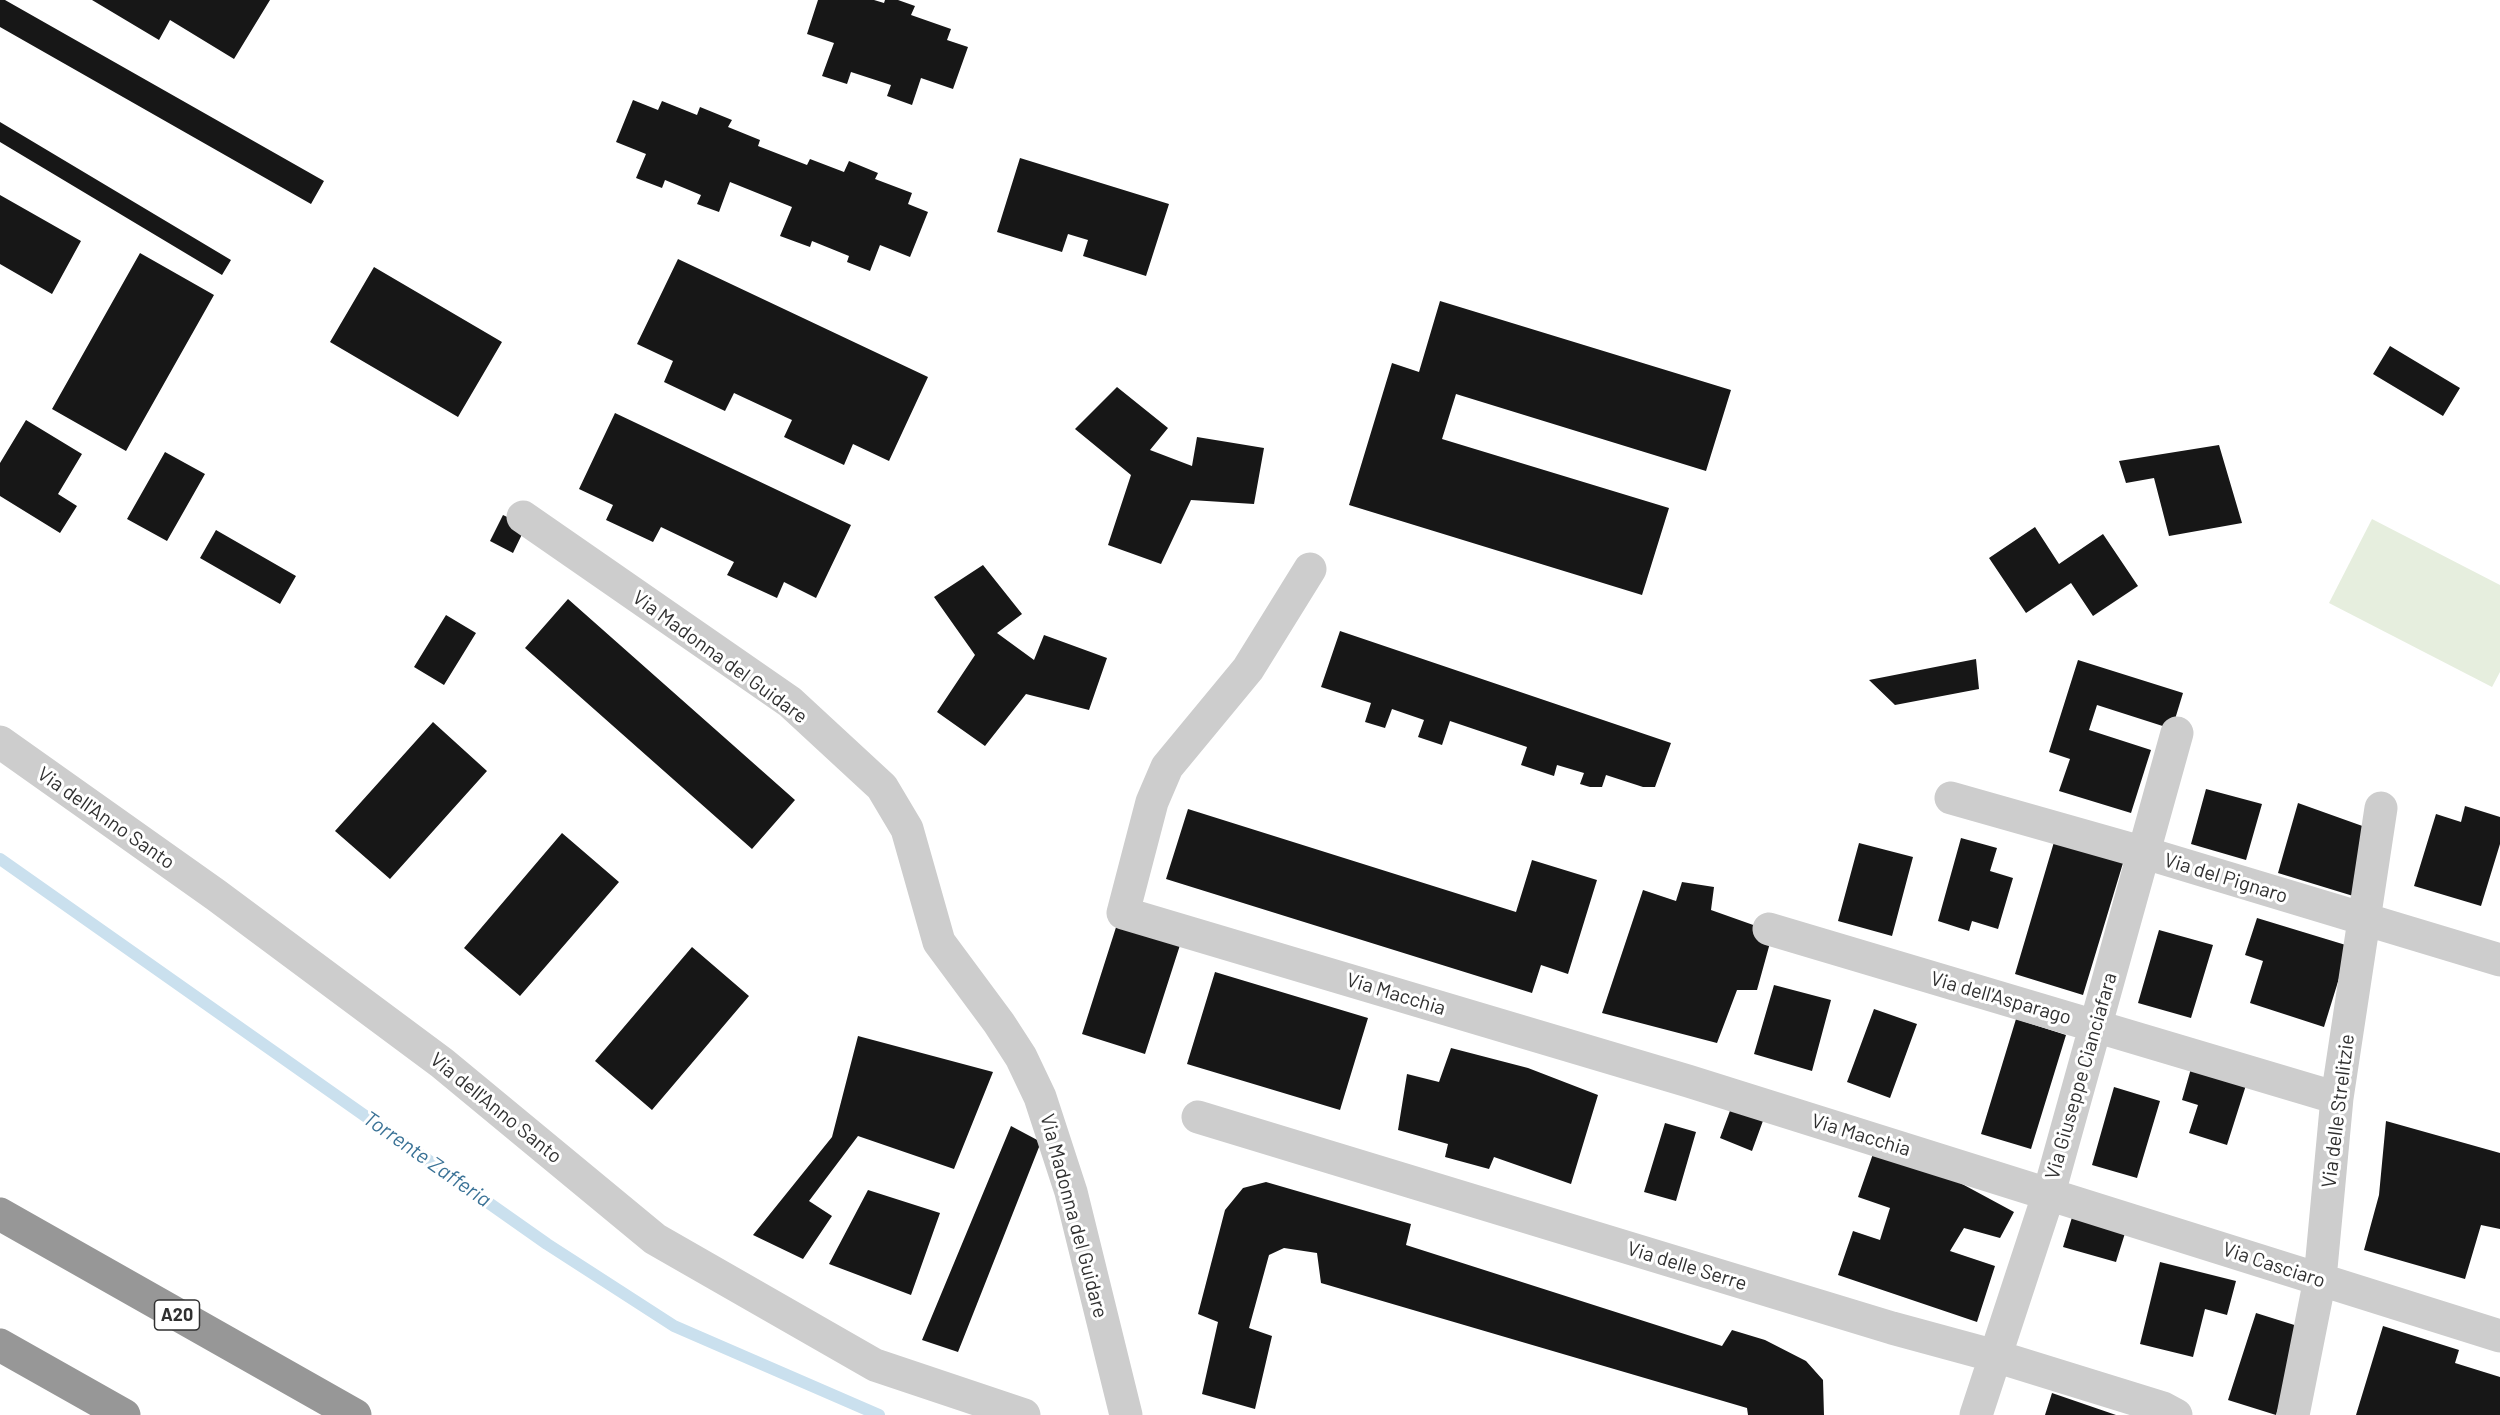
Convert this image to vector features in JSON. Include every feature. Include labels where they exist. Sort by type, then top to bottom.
[{"type":"highway","name":"A20","points":[[0,1214],[355,1415]]},
{"type":"highway","points":[[0,1345],[124,1415]]},
{"type":"street","name":"Via Madonna del Guidare","points":[[523,517],[790,702],[882,788],[907,829],[939,942],[999,1023],[1021,1058],[1040,1097],[1071,1192],[1126,1415]]},
{"type":"street","name":"Via Macchia","points":[[1310,569],[1248,669],[1167,767],[1152,802],[1123,913],[1688,1081],[2049,1194]]},
{"type":"street","name":"Via Giuseppe Cianciafara","points":[[1976,1415],[2049,1194],[2094,1025],[2145,853],[2177,733]]},
{"type":"street","name":"Via dell'Anno Santo","points":[[0,742],[216,895],[442,1063],[656,1239],[875,1365],[1024,1415]]},
{"type":"street","name":"Via del Pignaro","points":[[1951,798],[2145,853],[2500,960]]},
{"type":"street","name":"Via delle Strelitzie","points":[[2293,1415],[2320,1279],[2337,1098],[2381,808]]},
{"type":"street","name":"Via dell'Asparago","points":[[1768,929],[2337,1098]]},
{"type":"street","name":"Via delle Serre","points":[[1198,1117],[1892,1328],[1995,1356],[2163,1408],[2176,1415]]},
{"type":"street","name":"Via Casciaro","points":[[2049,1194],[2500,1336]]},
{"type":"green space","points":[[2372,519],[2500,585],[2500,672],[2492,687],[2329,603]]},
{"type":"building","points":[[0,0],[5,0],[324,181],[311,204],[0,27]]},
{"type":"building","points":[[92,0],[270,0],[234,59],[170,20],[159,40]]},
{"type":"building","points":[[818,0],[874,0],[884,3],[885,0],[898,0],[915,6],[911,15],[951,29],[947,40],[968,47],[953,89],[921,78],[912,105],[887,96],[891,85],[851,72],[847,84],[822,76],[834,43],[807,34]]},
{"type":"building","points":[[633,100],[658,110],[662,101],[697,115],[700,107],[732,120],[728,127],[760,140],[758,146],[807,165],[810,159],[844,172],[849,161],[878,173],[875,179],[912,193],[908,204],[928,212],[910,257],[880,245],[870,271],[847,262],[849,256],[812,241],[810,247],[780,236],[792,207],[730,182],[719,212],[697,204],[701,195],[665,180],[662,188],[636,178],[646,154],[616,142]]},
{"type":"building","points":[[0,122],[231,260],[222,275],[0,142]]},
{"type":"building","points":[[1020,158],[1169,204],[1146,276],[1083,256],[1088,240],[1068,234],[1062,252],[997,232]]},
{"type":"building","points":[[0,195],[81,241],[52,294],[0,264]]},
{"type":"building","points":[[140,253],[214,295],[126,451],[52,409]]},
{"type":"building","points":[[678,259],[928,377],[889,461],[853,444],[844,465],[784,437],[792,420],[734,393],[725,411],[664,382],[673,361],[637,344]]},
{"type":"building","points":[[374,267],[502,342],[458,417],[330,342]]},
{"type":"building","points":[[1440,301],[1731,390],[1706,471],[1456,394],[1442,439],[1669,508],[1642,595],[1349,505],[1392,363],[1419,372]]},
{"type":"building","points":[[2390,346],[2460,388],[2443,416],[2373,374]]},
{"type":"building","points":[[1117,387],[1168,428],[1150,450],[1192,466],[1197,437],[1264,448],[1254,504],[1191,500],[1161,564],[1108,545],[1131,475],[1075,429]]},
{"type":"building","points":[[615,413],[851,525],[816,598],[784,582],[777,598],[727,575],[734,562],[661,527],[653,542],[606,520],[613,505],[579,489]]},
{"type":"building","points":[[26,420],[82,454],[58,494],[77,506],[60,533],[0,496],[0,463]]},
{"type":"building","points":[[2219,445],[2242,523],[2169,536],[2154,478],[2126,483],[2119,461]]},
{"type":"building","points":[[165,452],[205,474],[167,541],[127,519]]},
{"type":"building","points":[[503,515],[526,526],[513,553],[490,541]]},
{"type":"building","points":[[2035,527],[2059,564],[2103,534],[2138,586],[2093,616],[2071,583],[2026,613],[1989,558]]},
{"type":"building","points":[[216,530],[296,576],[280,604],[200,558]]},
{"type":"building","points":[[983,565],[1022,614],[997,633],[1034,660],[1044,635],[1107,658],[1089,710],[1026,694],[985,746],[937,712],[975,655],[934,597]]},
{"type":"building","points":[[568,599],[795,800],[752,849],[525,648]]},
{"type":"building","points":[[446,615],[476,633],[444,685],[414,667]]},
{"type":"building","points":[[1340,631],[1671,743],[1655,787],[1643,787],[1606,775],[1602,787],[1590,787],[1580,784],[1584,773],[1557,765],[1554,776],[1521,765],[1527,747],[1450,721],[1442,745],[1418,737],[1424,720],[1392,709],[1385,728],[1365,722],[1371,703],[1321,687]]},
{"type":"building","points":[[1976,659],[1979,689],[1895,705],[1869,680]]},
{"type":"building","points":[[2078,660],[2183,693],[2172,729],[2097,705],[2089,730],[2151,750],[2131,813],[2059,791],[2070,759],[2049,752]]},
{"type":"building","points":[[433,722],[487,771],[390,879],[335,831]]},
{"type":"building","points":[[2206,789],[2262,804],[2246,860],[2191,844]]},
{"type":"building","points":[[2298,803],[2368,828],[2363,899],[2278,873]]},
{"type":"building","points":[[2465,806],[2500,817],[2500,844],[2481,906],[2414,886],[2436,814],[2461,822]]},
{"type":"building","points":[[1188,809],[1516,912],[1532,860],[1597,880],[1568,974],[1541,965],[1532,993],[1166,879]]},
{"type":"building","points":[[562,833],[619,882],[520,996],[464,948]]},
{"type":"building","points":[[1961,838],[1997,848],[1990,871],[2013,878],[1998,929],[1972,921],[1969,931],[1938,921]]},
{"type":"building","points":[[2054,842],[2123,863],[2083,995],[2015,974]]},
{"type":"building","points":[[1859,843],[1913,857],[1892,936],[1838,921]]},
{"type":"building","points":[[1682,882],[1714,887],[1711,910],[1773,932],[1757,990],[1737,990],[1717,1043],[1602,1013],[1643,890],[1676,901]]},
{"type":"building","points":[[2257,918],[2349,946],[2324,1027],[2250,1003],[2263,961],[2245,955]]},
{"type":"building","points":[[1118,921],[1181,942],[1145,1054],[1082,1034]]},
{"type":"building","points":[[2159,930],[2213,945],[2191,1018],[2138,1003]]},
{"type":"building","points":[[692,947],[749,996],[652,1110],[595,1061]]},
{"type":"building","points":[[1215,972],[1368,1018],[1340,1110],[1187,1064]]},
{"type":"building","points":[[1774,985],[1831,1000],[1812,1071],[1754,1054]]},
{"type":"building","points":[[1874,1009],[1917,1024],[1890,1098],[1847,1082]]},
{"type":"building","points":[[2016,1019],[2066,1035],[2031,1149],[1981,1134]]},
{"type":"building","points":[[858,1036],[993,1072],[954,1169],[858,1136],[809,1201],[832,1216],[803,1259],[753,1235],[832,1137]]},
{"type":"building","points":[[1451,1048],[1528,1068],[1598,1095],[1571,1184],[1494,1157],[1489,1169],[1445,1157],[1448,1144],[1398,1130],[1407,1074],[1439,1082]]},
{"type":"building","points":[[2192,1065],[2247,1082],[2227,1145],[2189,1133],[2198,1105],[2182,1100]]},
{"type":"building","points":[[2114,1087],[2160,1101],[2137,1178],[2092,1165]]},
{"type":"building","points":[[1731,1108],[1764,1118],[1752,1151],[1720,1138]]},
{"type":"building","points":[[2386,1121],[2500,1153],[2500,1229],[2481,1225],[2465,1279],[2364,1250],[2379,1195]]},
{"type":"building","points":[[1665,1123],[1696,1132],[1676,1201],[1644,1192]]},
{"type":"building","points":[[1011,1126],[1041,1142],[958,1352],[922,1340]]},
{"type":"building","points":[[1874,1151],[1938,1171],[2014,1212],[2000,1238],[1964,1228],[1950,1251],[1995,1266],[1977,1322],[1838,1275],[1853,1231],[1880,1240],[1890,1208],[1858,1197]]},
{"type":"building","points":[[1266,1182],[1411,1224],[1406,1245],[1722,1346],[1732,1330],[1765,1340],[1806,1361],[1823,1380],[1824,1415],[1748,1415],[1747,1408],[1321,1283],[1317,1253],[1284,1248],[1269,1255],[1249,1328],[1272,1336],[1255,1409],[1202,1394],[1218,1322],[1198,1314],[1225,1210],[1243,1188]]},
{"type":"building","points":[[868,1190],[940,1213],[911,1295],[829,1264]]},
{"type":"building","points":[[2073,1214],[2126,1230],[2116,1262],[2063,1247]]},
{"type":"building","points":[[2160,1262],[2236,1281],[2227,1315],[2205,1309],[2193,1357],[2140,1344]]},
{"type":"building","points":[[2256,1313],[2304,1328],[2276,1415],[2228,1400]]},
{"type":"building","points":[[2383,1326],[2459,1350],[2455,1363],[2500,1377],[2500,1415],[2356,1415]]},
{"type":"building","points":[[2052,1393],[2116,1415],[2045,1415]]},
{"type":"waterway","name":"Torrente Zafferia","points":[[0,859],[547,1244],[674,1326],[879,1415]]}]
